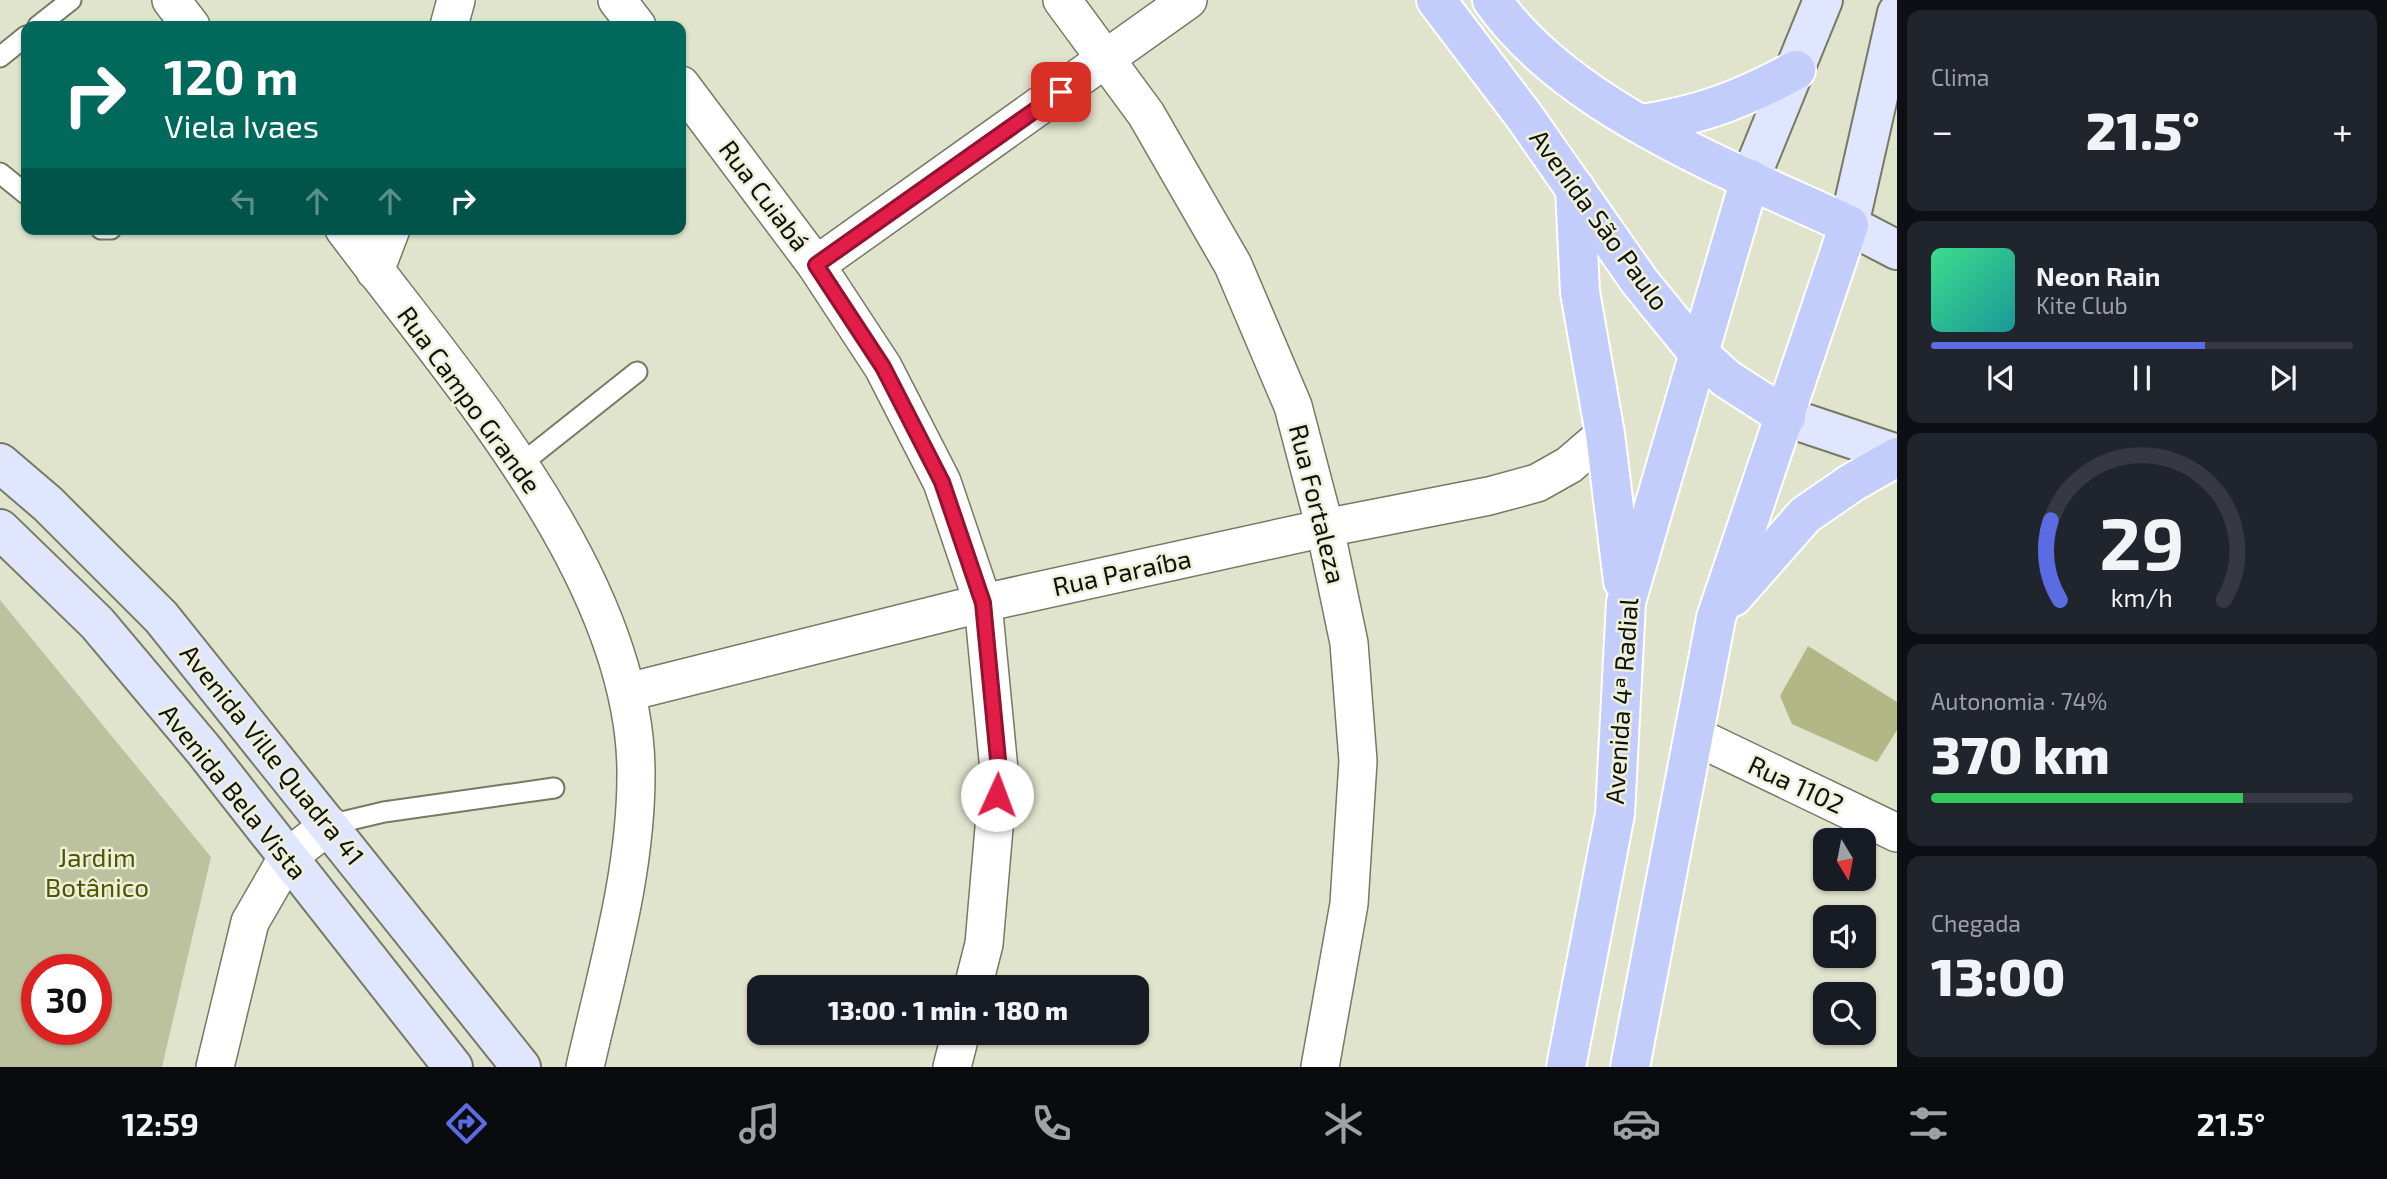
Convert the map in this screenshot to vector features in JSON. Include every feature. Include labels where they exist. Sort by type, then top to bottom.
[{"type":"main road","name":"Avenida São Paulo","points":[[1436,0],[1575,188],[1640,282],[1698,353],[1727,379],[1786,417]]},
{"type":"main road","points":[[1493,0],[1507,21],[1539,54],[1586,90],[1642,124],[1897,250]]},
{"type":"main road","points":[[1750,179],[1823,0]]},
{"type":"main road","points":[[1630,1067],[1716,618],[1849,225],[1897,13]]},
{"type":"main road","points":[[1642,124],[1719,108],[1796,69]]},
{"type":"main road","name":"Avenida 4ª Radial","points":[[1566,1067],[1615,814],[1626,602],[1750,179]]},
{"type":"main road","points":[[1575,188],[1580,292],[1605,434],[1626,602]]},
{"type":"main road","points":[[1786,417],[1897,456]]},
{"type":"main road","points":[[1716,618],[1758,565],[1805,515],[1897,456]]},
{"type":"main road","name":"Avenida Ville Quadra 41","points":[[0,463],[48,505],[161,617],[521,1067]]},
{"type":"main road","name":"Avenida Bela Vista","points":[[0,529],[97,622],[203,749],[453,1067]]},
{"type":"street","points":[[171,0],[187,21]]},
{"type":"street","points":[[450,21],[456,0]]},
{"type":"street","points":[[617,0],[633,21]]},
{"type":"street","name":"Rua Fortaleza","points":[[1062,0],[1146,114],[1233,265],[1293,406],[1325,528],[1349,643],[1358,761],[1349,904],[1320,1067]]},
{"type":"street","points":[[816,265],[1188,0]]},
{"type":"street","name":"Rua Cuiabá","points":[[686,92],[816,265],[883,367],[942,482],[983,603],[999,770],[984,944],[976,975]]},
{"type":"street","name":"Rua Campo Grande","points":[[348,235],[521,464],[601,609],[628,692],[636,770],[628,880],[585,1067]]},
{"type":"street","points":[[375,271],[389,235]]},
{"type":"street","name":"Rua Paraíba","points":[[628,692],[983,603],[1325,528],[1489,496],[1537,483],[1569,465],[1605,434]]},
{"type":"street","name":"Rua 1102","points":[[1695,737],[1897,833]]},
{"type":"street","points":[[215,1067],[250,922],[287,858],[329,825]]},
{"type":"street","points":[[952,1067],[958,1045]]},
{"type":"lane","points":[[44,21],[71,0]]},
{"type":"lane","points":[[0,57],[21,40]]},
{"type":"lane","points":[[0,173],[21,190]]},
{"type":"lane","points":[[521,464],[637,372]]},
{"type":"lane","points":[[329,825],[384,812],[554,788]]},
{"type":"green space","name":"Jardim Botânico","points":[[0,600],[211,857],[162,1067],[0,1067]]},
{"type":"building","points":[[1808,646],[1897,702],[1897,730],[1877,762],[1792,724],[1780,696]]},
{"type":"route","points":[[997,795],[999,770],[983,603],[942,482],[883,367],[816,265],[1061,92]]}]
